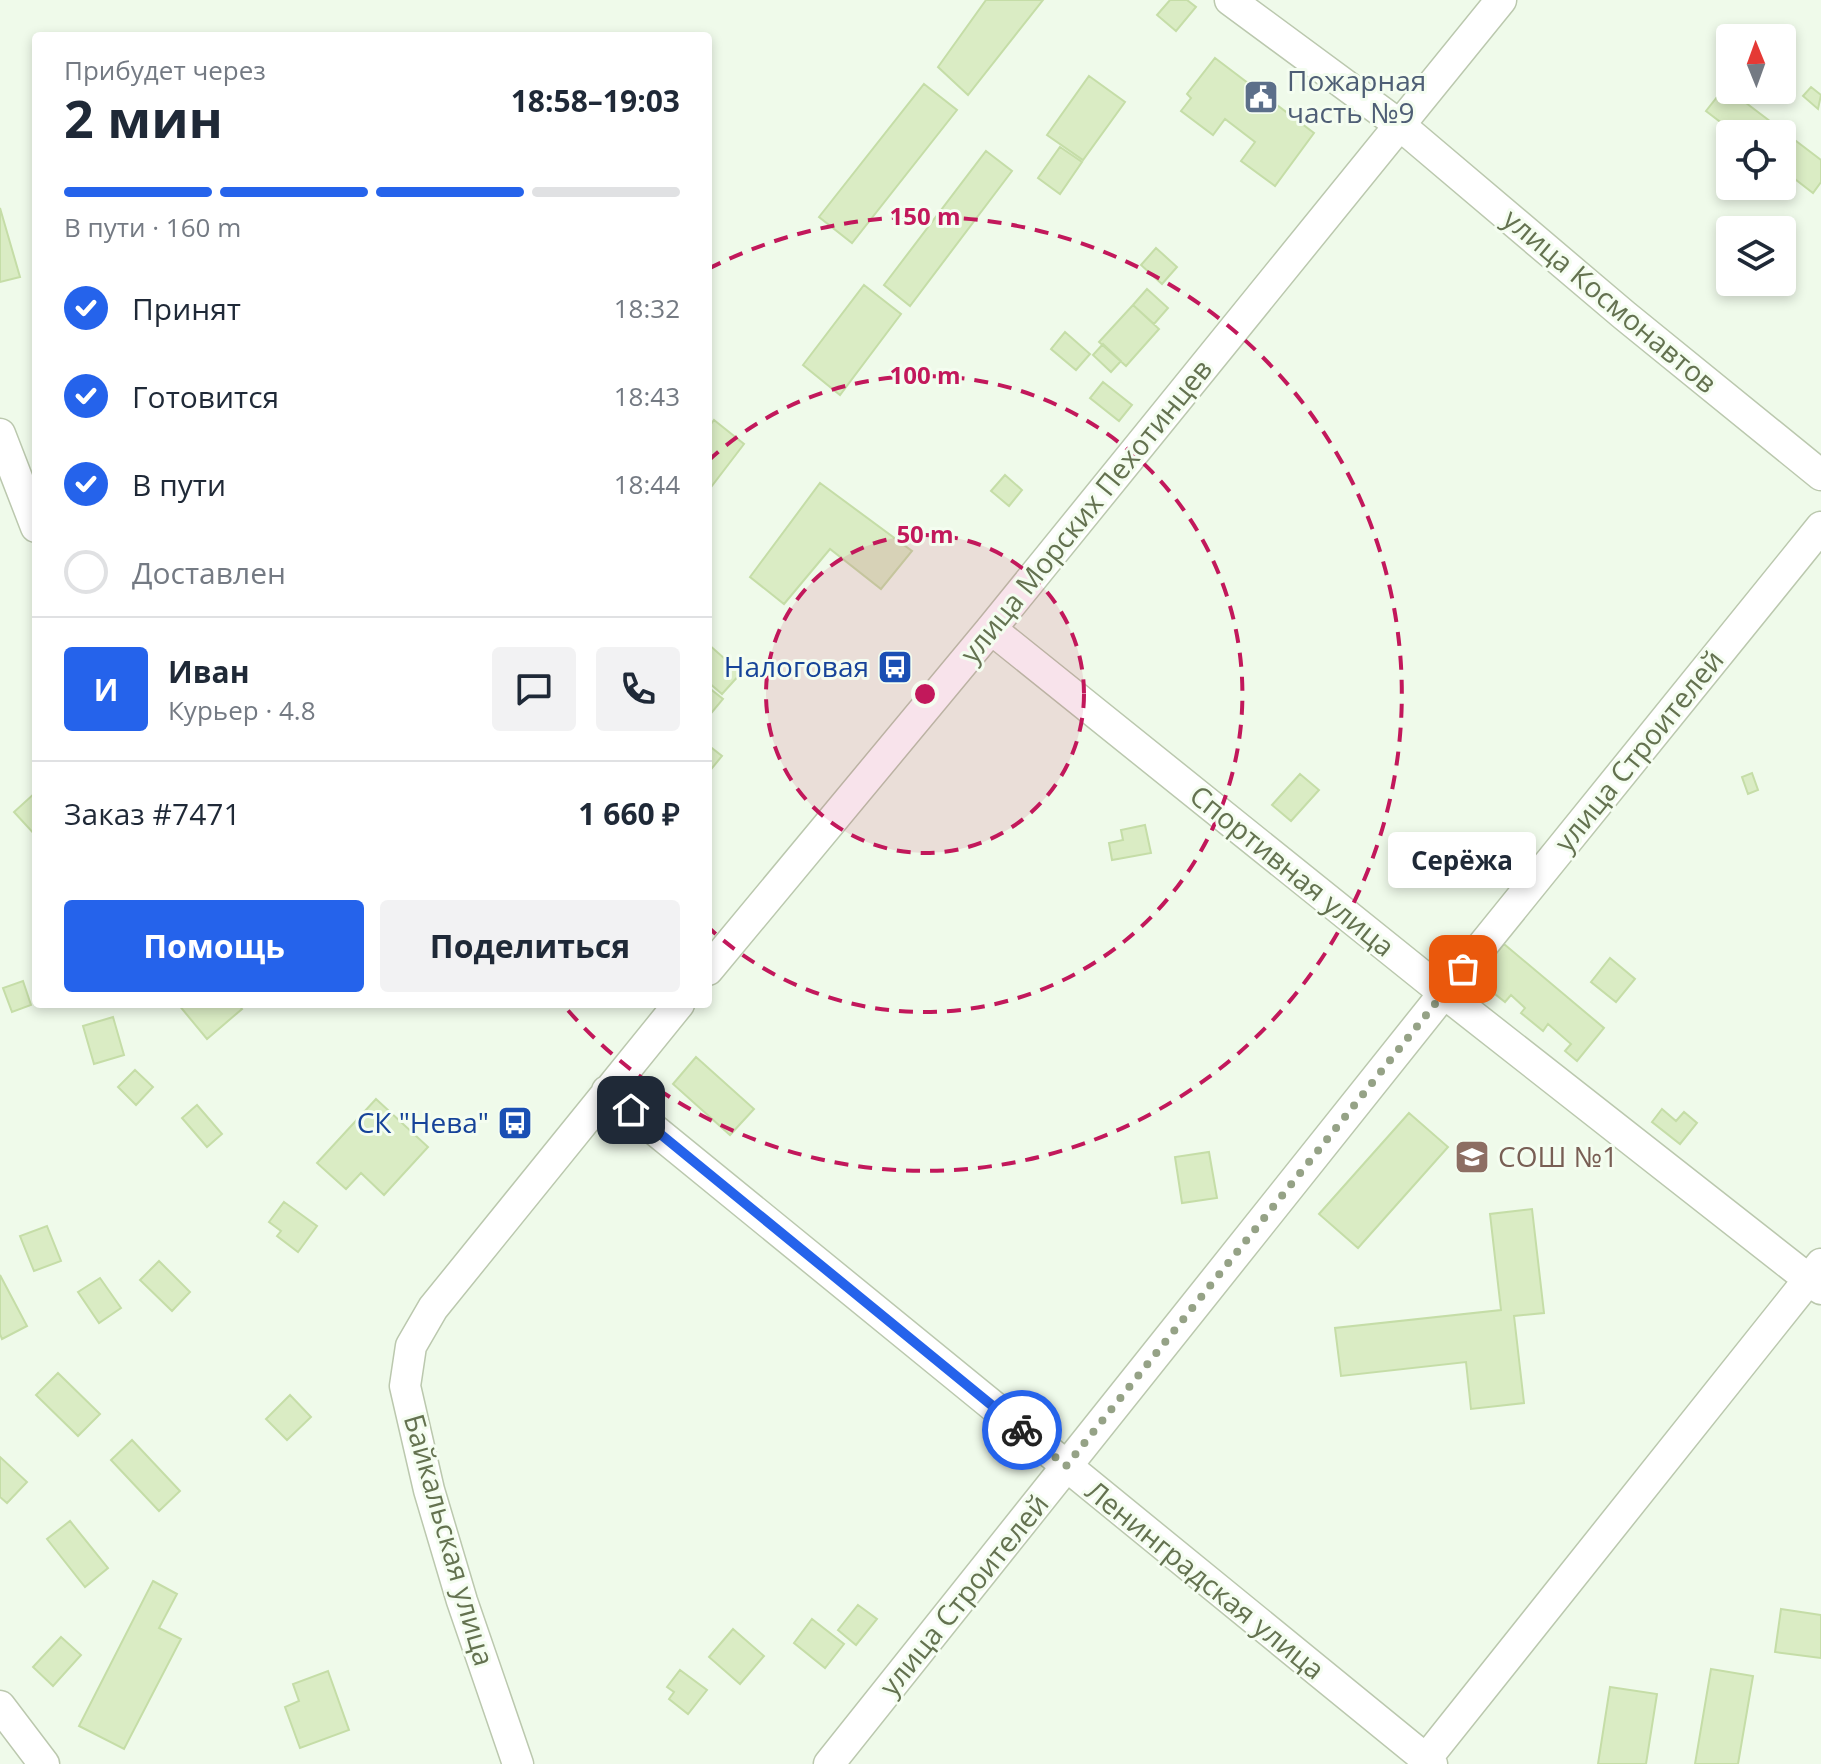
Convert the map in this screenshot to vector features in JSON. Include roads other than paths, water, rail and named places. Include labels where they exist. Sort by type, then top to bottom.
[{"type":"street","name":"улица Космонавтов","points":[[1230,0],[1401,126],[1624,315],[1821,475]]},
{"type":"street","name":"улица Морских Пехотинцев","points":[[712,965],[991,629],[1501,0]]},
{"type":"street","points":[[0,434],[32,517]]},
{"type":"street","name":"улица Строителей","points":[[829,1764],[1444,993],[1821,527]]},
{"type":"street","name":"Спортивная улица","points":[[991,629],[1444,993],[1817,1277]]},
{"type":"street","points":[[607,1091],[676,1008]]},
{"type":"street","name":"Ленинградская улица","points":[[607,1091],[1429,1762]]},
{"type":"street","name":"Байкальская улица","points":[[518,1764],[462,1601],[429,1490],[405,1386],[411,1346],[433,1308],[607,1091]]},
{"type":"street","points":[[1429,1762],[1817,1277]]},
{"type":"street","points":[[0,1706],[44,1764]]},
{"type":"place","name":"Пожарная часть №9","points":[[1261,97]]},
{"type":"place","name":"Налоговая","points":[[895,667]]},
{"type":"place","name":"Серёжа","points":[[1463,969]]},
{"type":"place","name":"СК \"Нева\"","points":[[515,1123]]},
{"type":"place","name":"СОШ №1","points":[[1472,1157]]}]
